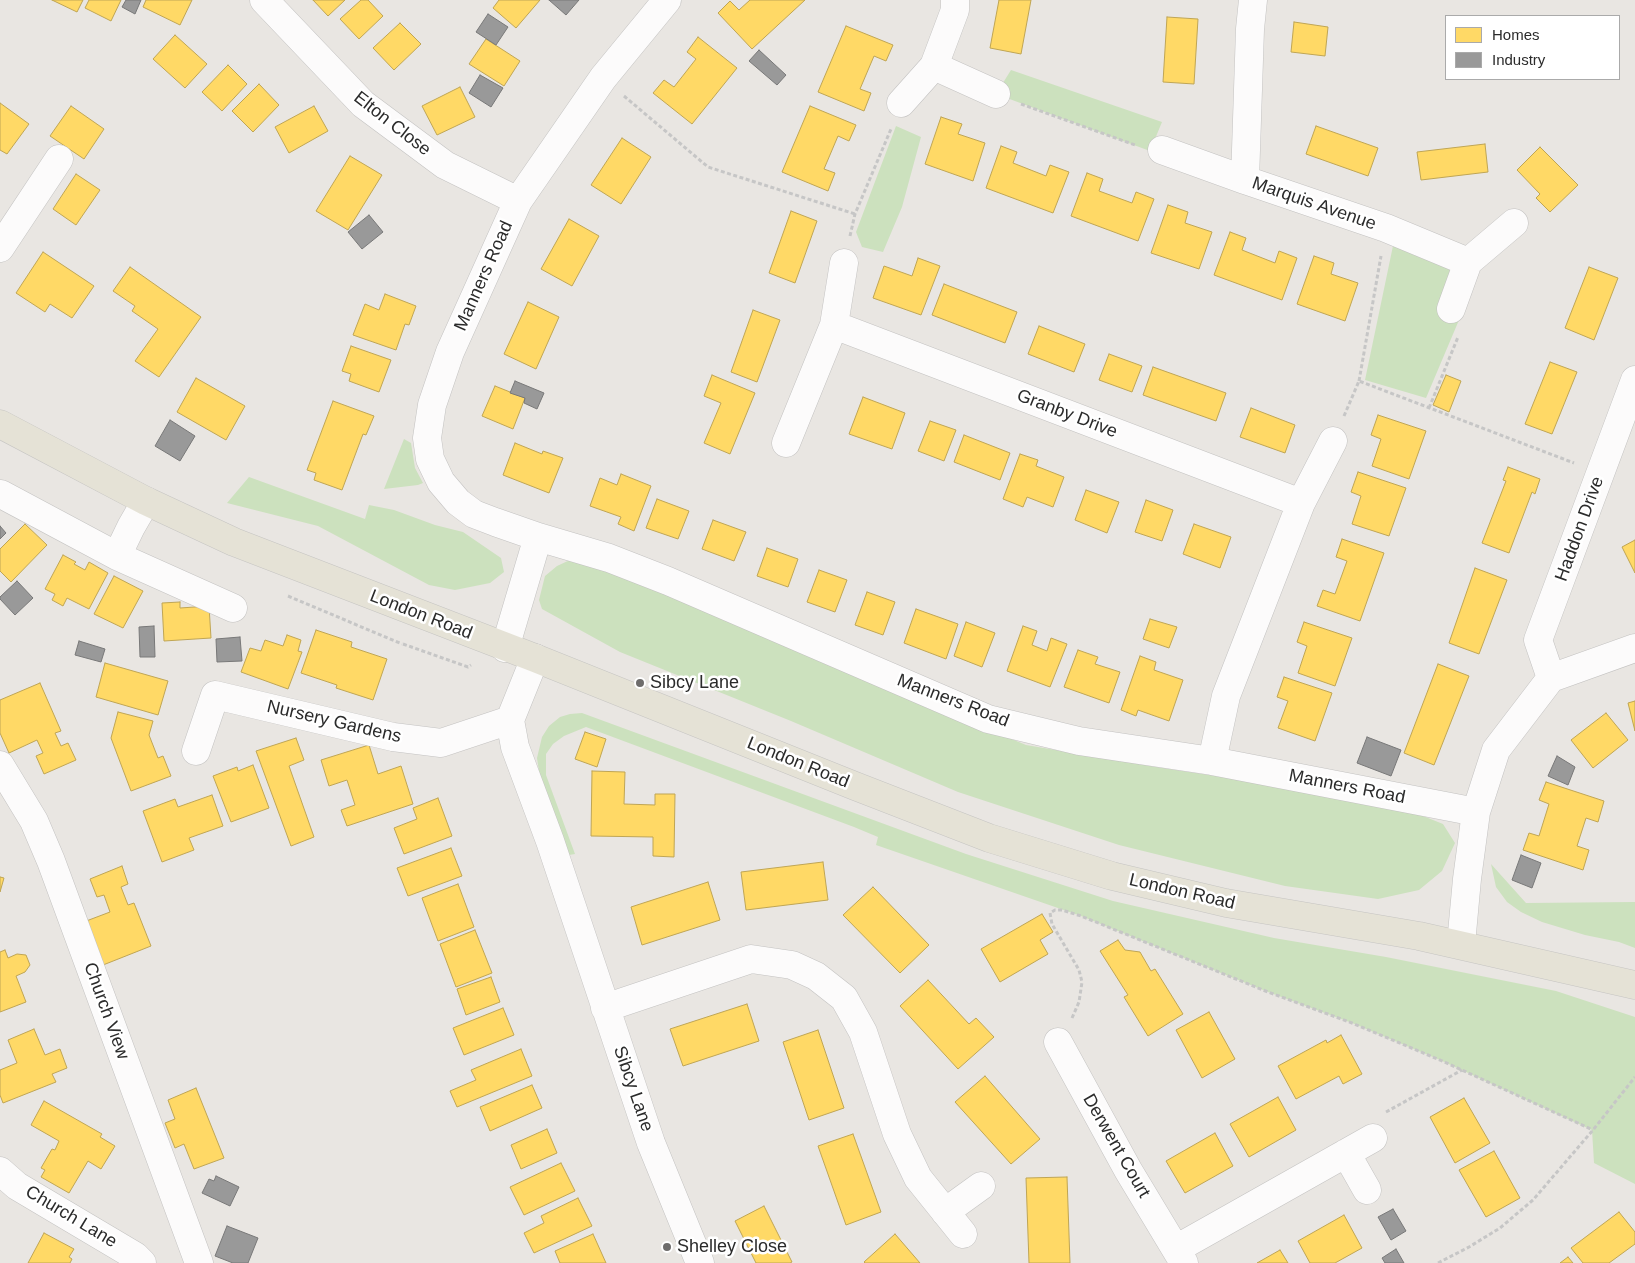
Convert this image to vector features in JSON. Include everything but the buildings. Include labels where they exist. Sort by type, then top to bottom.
[{"type":"main road","name":"London Road","points":[[0,424],[146,501],[234,542],[505,648],[536,658],[980,834],[1112,876],[1226,903],[1461,944],[1635,985]]},
{"type":"street","name":"Elton Close","points":[[264,0],[363,104],[445,165],[518,201]]},
{"type":"street","name":"Manners Road","points":[[667,0],[602,78],[518,201],[450,352],[432,405],[427,438],[430,458],[441,482],[458,502],[474,514],[538,537],[609,558],[668,581],[988,719],[1079,741],[1212,761],[1476,812]]},
{"type":"street","points":[[902,104],[934,66],[955,10],[954,0]]},
{"type":"street","name":"Marquis Avenue","points":[[1253,0],[1250,29],[1245,180],[1386,228],[1468,262]]},
{"type":"street","points":[[934,66],[996,94]]},
{"type":"street","points":[[1162,150],[1245,180]]},
{"type":"street","points":[[0,248],[59,159]]},
{"type":"street","points":[[1451,309],[1468,262],[1514,224]]},
{"type":"street","points":[[786,443],[834,324],[844,263]]},
{"type":"street","name":"Granby Drive","points":[[834,324],[1301,503]]},
{"type":"street","name":"Haddon Drive","points":[[1551,678],[1538,640],[1635,380]]},
{"type":"street","points":[[1212,761],[1226,696],[1301,503],[1333,441]]},
{"type":"street","points":[[2,494],[117,556],[233,608]]},
{"type":"street","points":[[117,556],[146,501]]},
{"type":"street","points":[[505,648],[538,537]]},
{"type":"street","points":[[1461,944],[1476,812],[1496,750],[1551,678],[1635,648]]},
{"type":"street","points":[[510,720],[536,658]]},
{"type":"street","name":"Nursery Gardens","points":[[196,751],[215,695],[392,737],[442,743],[510,720]]},
{"type":"street","name":"Sibcy Lane","points":[[510,720],[514,747],[550,841],[651,1143],[700,1263]]},
{"type":"street","name":"Church View","points":[[0,765],[34,821],[51,861],[199,1263]]},
{"type":"street","points":[[605,1008],[751,959],[792,965],[816,976],[844,998],[863,1032],[897,1134],[918,1178],[963,1234]]},
{"type":"street","name":"Derwent Court","points":[[1058,1042],[1128,1170],[1180,1256],[1346,1152],[1373,1138]]},
{"type":"street","points":[[1346,1152],[1367,1190]]},
{"type":"street","name":"Church Lane","points":[[0,1171],[17,1186],[135,1256],[142,1263]]},
{"type":"street","points":[[945,1212],[981,1186]]},
{"type":"path","points":[[602,78],[708,167],[855,214]]},
{"type":"path","points":[[996,94],[1150,151],[1162,150]]},
{"type":"path","points":[[844,263],[855,214],[902,104]]},
{"type":"path","points":[[1333,441],[1359,381],[1386,228]]},
{"type":"path","points":[[1359,381],[1600,473]]},
{"type":"path","points":[[1058,1042],[1070,1025],[1079,1002],[1082,982],[1079,970],[1052,924],[1050,913],[1054,910],[1062,910],[1081,916],[1361,1027],[1462,1070],[1593,1130]]},
{"type":"path","points":[[1373,1138],[1378,1117],[1462,1070]]},
{"type":"path","points":[[1438,1263],[1470,1247],[1500,1228],[1532,1200],[1593,1130],[1635,1077]]},
{"type":"green space","points":[[1011,70],[1162,122],[1150,151],[996,94]]},
{"type":"green space","points":[[896,126],[921,137],[902,207],[883,252],[862,247],[856,232]]},
{"type":"green space","points":[[1394,241],[1442,260],[1451,272],[1445,314],[1459,320],[1426,398],[1365,380]]},
{"type":"green space","points":[[404,439],[411,443],[415,468],[423,483],[384,489]]},
{"type":"green space","points":[[249,477],[365,519],[369,505],[394,510],[435,525],[463,532],[501,558],[504,572],[490,583],[455,590],[429,585],[318,526],[227,503]]},
{"type":"green space","points":[[570,560],[645,582],[879,684],[1026,745],[1289,787],[1408,810],[1443,824],[1455,843],[1442,871],[1419,890],[1378,899],[1285,886],[1119,845],[958,792],[791,721],[620,652],[542,609],[539,600],[545,576],[557,566]]},
{"type":"green space","points":[[582,713],[966,854],[1113,901],[1274,938],[1386,957],[1556,991],[1635,1017],[1635,1184],[1594,1163],[1592,1130],[1440,1060],[1352,1023],[1268,992],[1081,916],[876,845],[878,837],[854,827],[586,727],[564,736],[553,744],[546,754],[546,775],[575,854],[569,855],[540,778],[537,758],[542,737],[549,726],[560,717]]},
{"type":"green space","points":[[1491,864],[1526,903],[1635,902],[1635,948],[1542,922],[1521,912],[1507,902],[1496,887]]},
{"type":"place","name":"Sibcy Lane","points":[[640,683]]},
{"type":"place","name":"Shelley Close","points":[[667,1247]]}]
